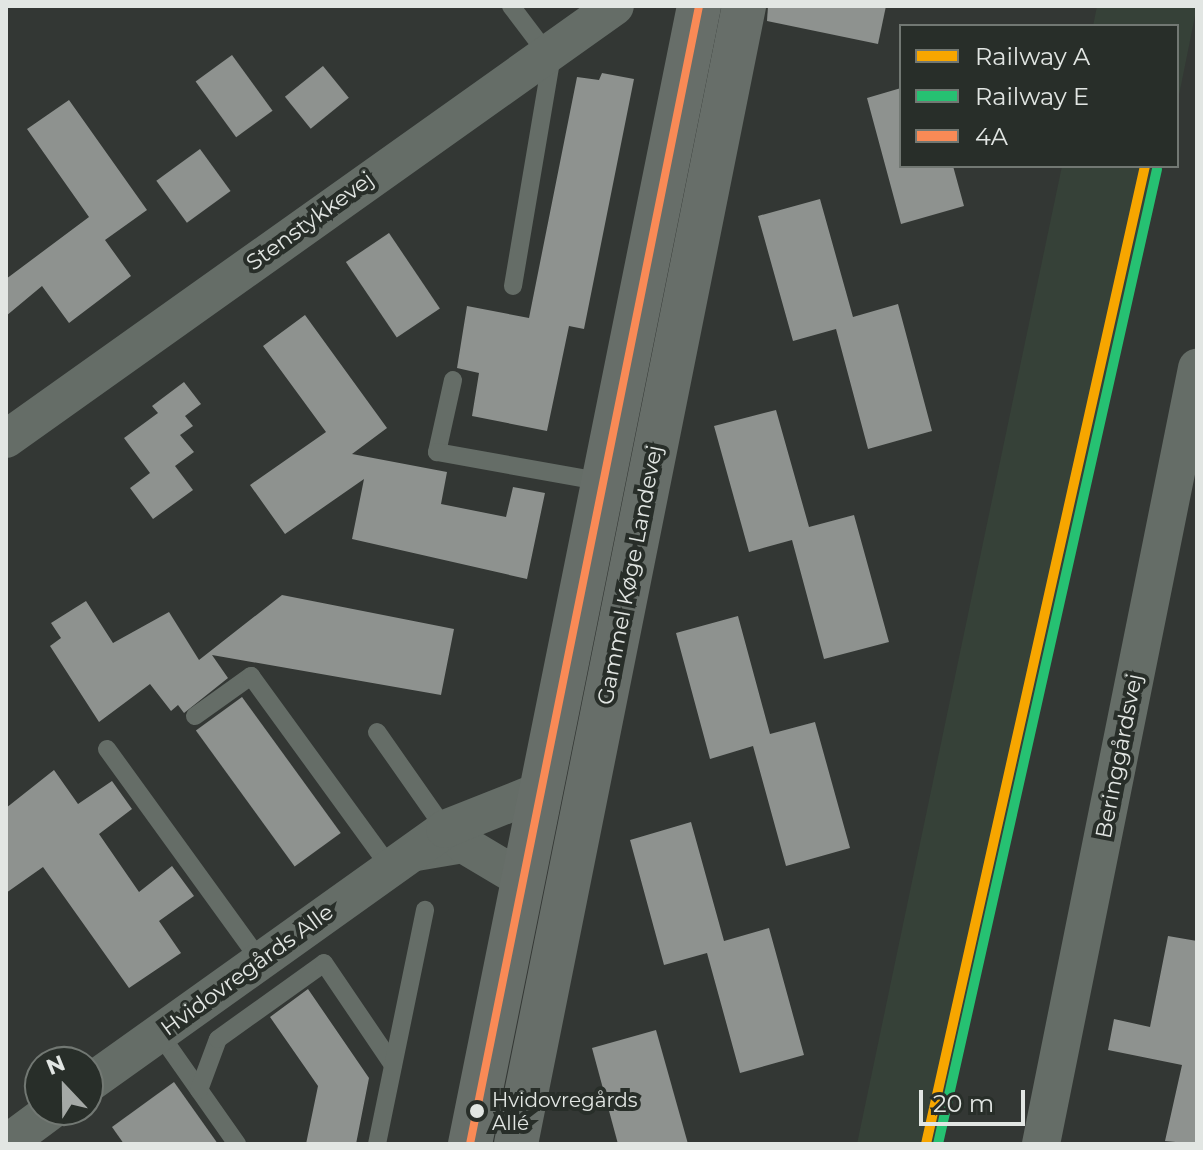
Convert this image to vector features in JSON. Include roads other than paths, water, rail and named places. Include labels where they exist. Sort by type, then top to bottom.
[{"type":"main road","name":"Gammel Køge Landevej","points":[[470,1144],[520,878],[699,6]]},
{"type":"main road","name":"Gammel Køge Landevej","points":[[516,1144],[744,6]]},
{"type":"street","name":"Stenstykkevej","points":[[6,439],[550,48],[615,6]]},
{"type":"street","name":"Beringgårdsvej","points":[[1041,1144],[1197,368]]},
{"type":"street","name":"Hvidovregårds Alle","points":[[104,1073],[445,829],[538,792]]},
{"type":"street","name":"Hvidovregårds Alle","points":[[398,860],[463,844],[520,878]]},
{"type":"street","points":[[6,1144],[30,1126]]},
{"type":"lane","points":[[511,6],[550,48],[513,286]]},
{"type":"lane","points":[[453,380],[437,452],[603,482]]},
{"type":"lane","points":[[195,716],[251,676],[398,860]]},
{"type":"lane","points":[[377,732],[445,829]]},
{"type":"lane","points":[[107,749],[260,960]]},
{"type":"lane","points":[[377,1144],[425,910]]},
{"type":"lane","points":[[199,1090],[218,1039],[324,963],[393,1065]]},
{"type":"lane","points":[[159,1033],[237,1144]]},
{"type":"rail line","name":"A","points":[[926,1144],[1145,168]]},
{"type":"rail line","name":"E","points":[[938,1144],[1157,169]]},
{"type":"place","name":"Hvidovregårds Allé","points":[[477,1111]]}]
